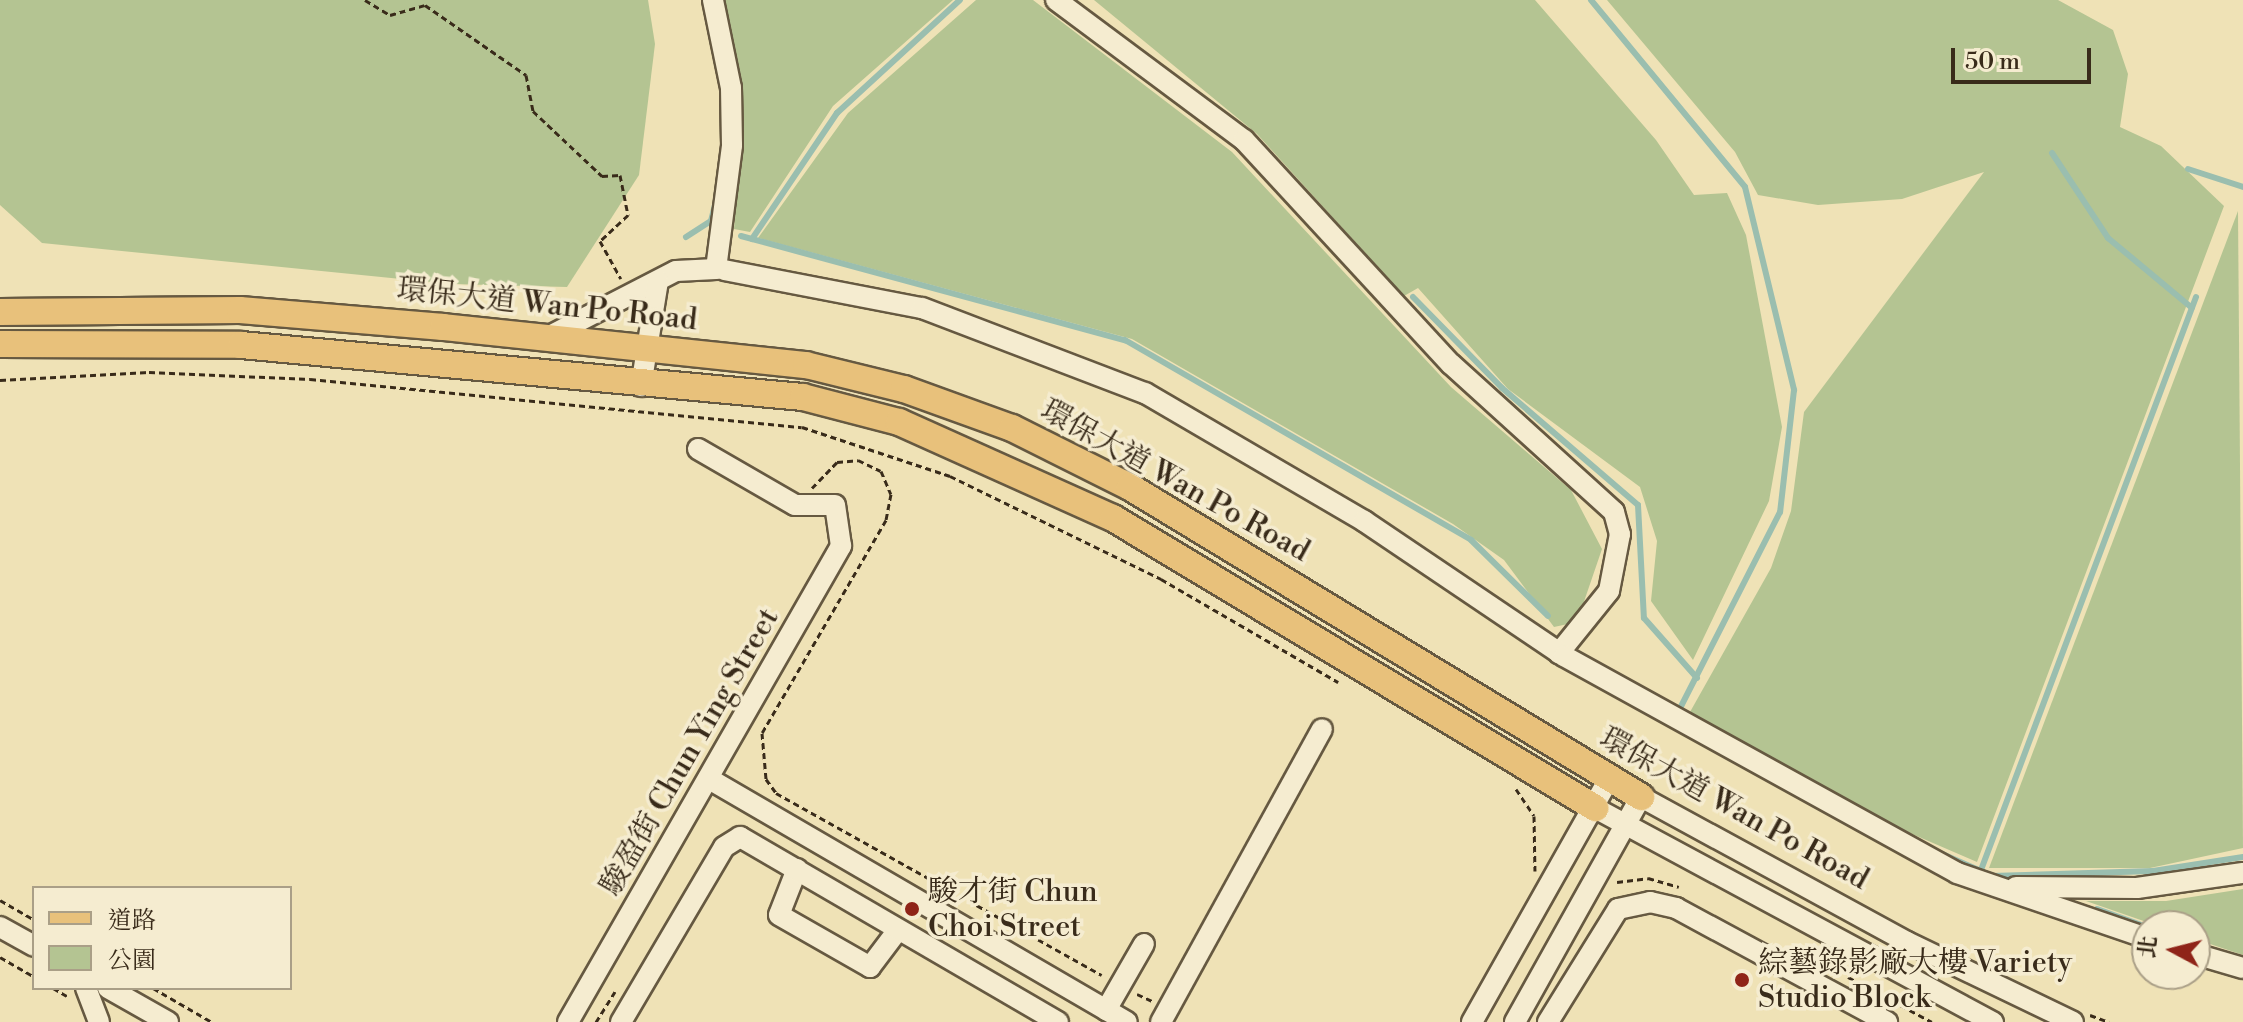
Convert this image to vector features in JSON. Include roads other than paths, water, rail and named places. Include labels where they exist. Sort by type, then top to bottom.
[{"type":"main road","name":"環保大道 Wan Po Road","points":[[0,312],[240,310],[646,346],[806,365],[1012,428],[1130,487],[1641,797]]},
{"type":"main road","name":"環保大道 Wan Po Road","points":[[0,344],[241,345],[641,386],[803,397],[899,422],[998,462],[1113,518],[1342,651],[1595,808]]},
{"type":"street","points":[[548,337],[676,271],[716,269],[732,145],[731,88],[713,0]]},
{"type":"street","points":[[1056,0],[1244,140],[1451,364],[1614,512],[1620,534],[1609,591],[1559,653]]},
{"type":"street","points":[[724,270],[922,308],[1034,345],[1145,393],[1364,521],[1559,653],[1957,873],[2131,933]]},
{"type":"street","points":[[641,386],[658,281]]},
{"type":"street","name":"駿盈街 Chun Ying Street","points":[[568,1022],[711,780],[838,554],[835,505],[795,505],[698,449]]},
{"type":"street","points":[[1165,1016],[1322,729]]},
{"type":"street","points":[[1472,1022],[1609,779]]},
{"type":"street","points":[[711,780],[1127,1022]]},
{"type":"street","points":[[1515,1022],[1641,797]]},
{"type":"street","name":"環保大道 Wan Po Road","points":[[1641,797],[1920,949],[2073,1022]]},
{"type":"street","name":"環保大道 Wan Po Road","points":[[1595,808],[1993,1022]]},
{"type":"street","points":[[621,1022],[729,840],[753,843],[1058,1022]]},
{"type":"street","points":[[797,869],[779,915],[870,967],[898,930]]},
{"type":"street","points":[[1998,887],[2137,888],[2243,873]]},
{"type":"street","points":[[1548,1022],[1618,909],[1650,902],[1676,908],[1887,1022]]},
{"type":"street","points":[[0,927],[32,945]]},
{"type":"street","points":[[1106,1010],[1144,944]]},
{"type":"street","points":[[2211,959],[2243,968]]},
{"type":"street","points":[[87,990],[99,1022]]},
{"type":"street","points":[[112,990],[168,1022]]},
{"type":"waterway","points":[[752,239],[837,113],[960,0]]},
{"type":"waterway","points":[[1591,0],[1745,187],[1794,390],[1780,512],[1679,710]]},
{"type":"waterway","points":[[2052,153],[2108,238],[2192,308]]},
{"type":"waterway","points":[[2188,169],[2243,187]]},
{"type":"waterway","points":[[686,237],[711,221],[715,205]]},
{"type":"waterway","points":[[741,236],[1125,340],[1471,540],[1548,616]]},
{"type":"waterway","points":[[1413,297],[1502,388],[1638,505],[1644,618],[1697,678]]},
{"type":"waterway","points":[[1981,870],[2196,297]]},
{"type":"waterway","points":[[1940,853],[1992,876],[2153,871],[2243,857]]},
{"type":"waterway","points":[[2097,909],[2131,921]]},
{"type":"place","name":"駿才街 Chun Choi Street","points":[[912,909]]},
{"type":"place","name":"綜藝錄影廠大樓 Variety Studio Block","points":[[1742,980]]}]
